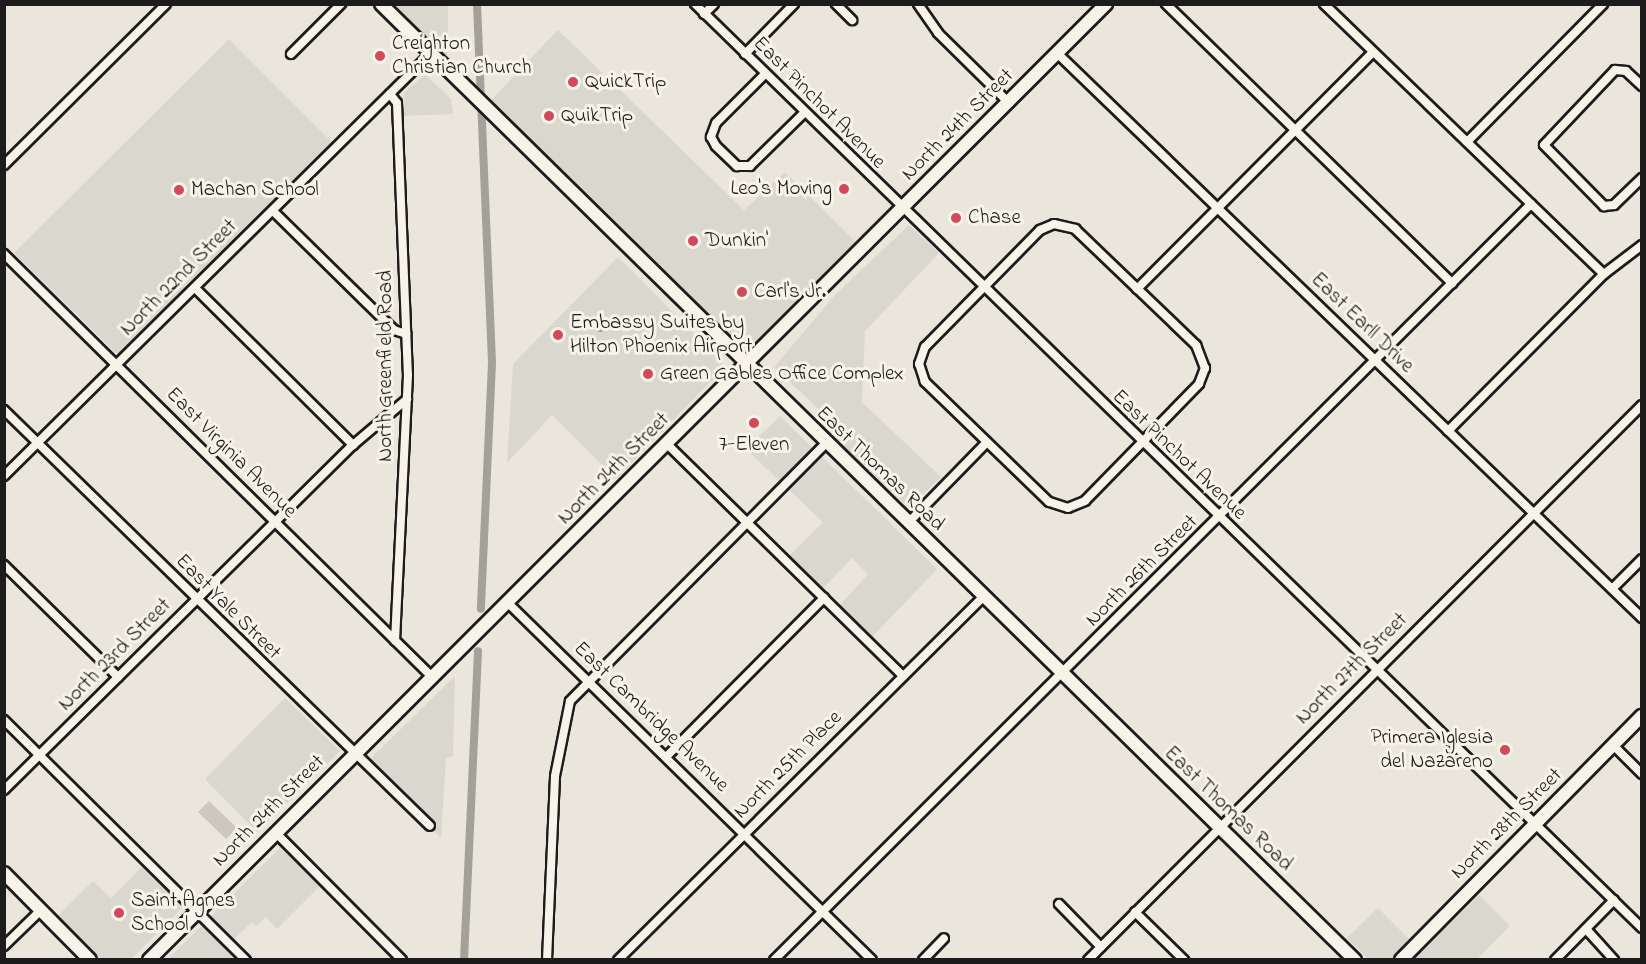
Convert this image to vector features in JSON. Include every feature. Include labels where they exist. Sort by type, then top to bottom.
[{"type":"main road","name":"East Thomas Road","points":[[381,4],[468,93],[1355,960]]},
{"type":"main road","name":"North 24th Street","points":[[149,960],[1106,4]]},
{"type":"main road","name":"North 28th Street","points":[[1401,960],[1641,716]]},
{"type":"main road","points":[[4,873],[90,960]]},
{"type":"street","points":[[4,165],[166,4]]},
{"type":"street","points":[[291,54],[341,4]]},
{"type":"street","name":"East Pinchot Avenue","points":[[695,4],[901,210],[1641,928]]},
{"type":"street","points":[[704,14],[714,4]]},
{"type":"street","points":[[745,54],[794,4]]},
{"type":"street","points":[[836,4],[852,20]]},
{"type":"street","points":[[918,4],[938,33],[1009,103]]},
{"type":"street","points":[[1166,4],[1452,283]]},
{"type":"street","points":[[1324,4],[1604,274]]},
{"type":"street","points":[[1467,142],[1603,4]]},
{"type":"street","points":[[1137,289],[1373,52]]},
{"type":"street","name":"North 22nd Street","points":[[4,476],[430,54]]},
{"type":"street","name":"East Earll Drive","points":[[1058,54],[1641,618]]},
{"type":"street","points":[[1641,87],[1626,71],[1615,70],[1544,145],[1604,206],[1614,205],[1641,178]]},
{"type":"street","points":[[765,74],[716,123],[711,137],[716,146],[737,166],[750,166],[804,113]]},
{"type":"street","name":"North Greenfield Road","points":[[390,94],[397,104],[407,399],[395,641]]},
{"type":"street","name":"North 26th Street","points":[[774,960],[1531,204]]},
{"type":"street","points":[[273,211],[394,330],[406,334]]},
{"type":"street","points":[[1062,224],[1075,229],[1196,345],[1205,368],[1199,384],[1085,501],[1068,508],[1049,502],[925,382],[919,364],[925,347],[983,288],[1040,230],[1062,224]]},
{"type":"street","points":[[1448,431],[1604,274],[1641,245]]},
{"type":"street","name":"East Virginia Avenue","points":[[4,254],[432,677]]},
{"type":"street","points":[[195,288],[353,445]]},
{"type":"street","name":"North 23rd Street","points":[[4,790],[353,445],[407,399]]},
{"type":"street","name":"North 27th Street","points":[[1088,960],[1641,405]]},
{"type":"street","name":"East Yale Street","points":[[4,410],[195,601],[353,755],[430,826]]},
{"type":"street","points":[[908,524],[987,442]]},
{"type":"street","points":[[547,960],[560,732],[570,701],[588,680],[826,443]]},
{"type":"street","points":[[667,444],[903,676]]},
{"type":"street","points":[[1612,589],[1641,559]]},
{"type":"street","points":[[4,565],[118,677]]},
{"type":"street","name":"North 25th Place","points":[[618,960],[983,597]]},
{"type":"street","points":[[667,756],[824,598]]},
{"type":"street","name":"East Cambridge Avenue","points":[[507,602],[667,756],[872,960]]},
{"type":"street","points":[[4,720],[246,960]]},
{"type":"street","points":[[1613,745],[1641,774]]},
{"type":"street","points":[[275,832],[402,960]]},
{"type":"street","points":[[1555,960],[1614,900]]},
{"type":"street","points":[[1059,904],[1101,947]]},
{"type":"street","points":[[4,946],[40,910]]},
{"type":"street","points":[[1135,912],[1184,960]]},
{"type":"street","points":[[1586,929],[1614,960]]},
{"type":"street","points":[[922,960],[944,939]]},
{"type":"shaded area","points":[[394,5],[448,5],[448,52],[445,56]]},
{"type":"shaded area","points":[[558,30],[744,210],[785,172],[856,242],[751,348],[739,348],[491,100]]},
{"type":"shaded area","name":"Machan School","points":[[229,39],[333,143],[125,351],[116,353],[14,253]]},
{"type":"shaded area","points":[[425,74],[451,99],[453,114],[404,116],[404,93]]},
{"type":"shaded area","points":[[909,225],[939,253],[865,331],[862,402],[941,477],[909,508],[831,434],[833,423],[774,367],[834,296]]},
{"type":"shaded area","points":[[618,257],[722,362],[721,371],[616,479],[552,415],[507,463],[513,364]]},
{"type":"shaded area","points":[[597,318],[603,318],[607,325],[603,332],[597,332],[593,328],[593,322]]},
{"type":"shaded area","points":[[780,416],[937,569],[872,637],[840,605],[868,574],[852,558],[822,589],[789,556],[823,522],[746,449]]},
{"type":"shaded area","points":[[455,676],[453,756],[446,758],[441,838],[365,764]]},
{"type":"shaded area","points":[[285,698],[340,751],[257,832],[205,779]]},
{"type":"shaded area","points":[[209,801],[237,828],[226,839],[198,812]]},
{"type":"shaded area","points":[[280,848],[321,885],[277,929],[266,917],[256,926],[252,922],[226,947],[234,956],[231,959],[167,960]]},
{"type":"shaded area","name":"Saint Agnes School","points":[[142,867],[181,904],[180,910],[131,959],[100,959],[57,917],[93,881],[111,898]]},
{"type":"shaded area","points":[[1479,895],[1510,926],[1477,959],[1368,959],[1347,938],[1378,908],[1422,952]]},
{"type":"waterway","points":[[477,4],[492,363],[481,609]]},
{"type":"waterway","points":[[464,960],[478,651]]},
{"type":"place","name":"Creighton Christian Church","points":[[380,56]]},
{"type":"place","name":"QuickTrip","points":[[573,82]]},
{"type":"place","name":"QuikTrip","points":[[549,116]]},
{"type":"place","name":"Leo's Moving","points":[[844,189]]},
{"type":"place","name":"Machan School","points":[[179,190]]},
{"type":"place","name":"Chase","points":[[956,218]]},
{"type":"place","name":"Dunkin'","points":[[693,241]]},
{"type":"place","name":"Carl's Jr.","points":[[742,292]]},
{"type":"place","name":"Embassy Suites by Hilton Phoenix Airport","points":[[558,335]]},
{"type":"place","name":"Green Gables Office Complex","points":[[648,374]]},
{"type":"place","name":"7-Eleven","points":[[754,423]]},
{"type":"place","name":"Primera Iglesia del Nazareno","points":[[1505,750]]},
{"type":"place","name":"Saint Agnes School","points":[[119,913]]}]
